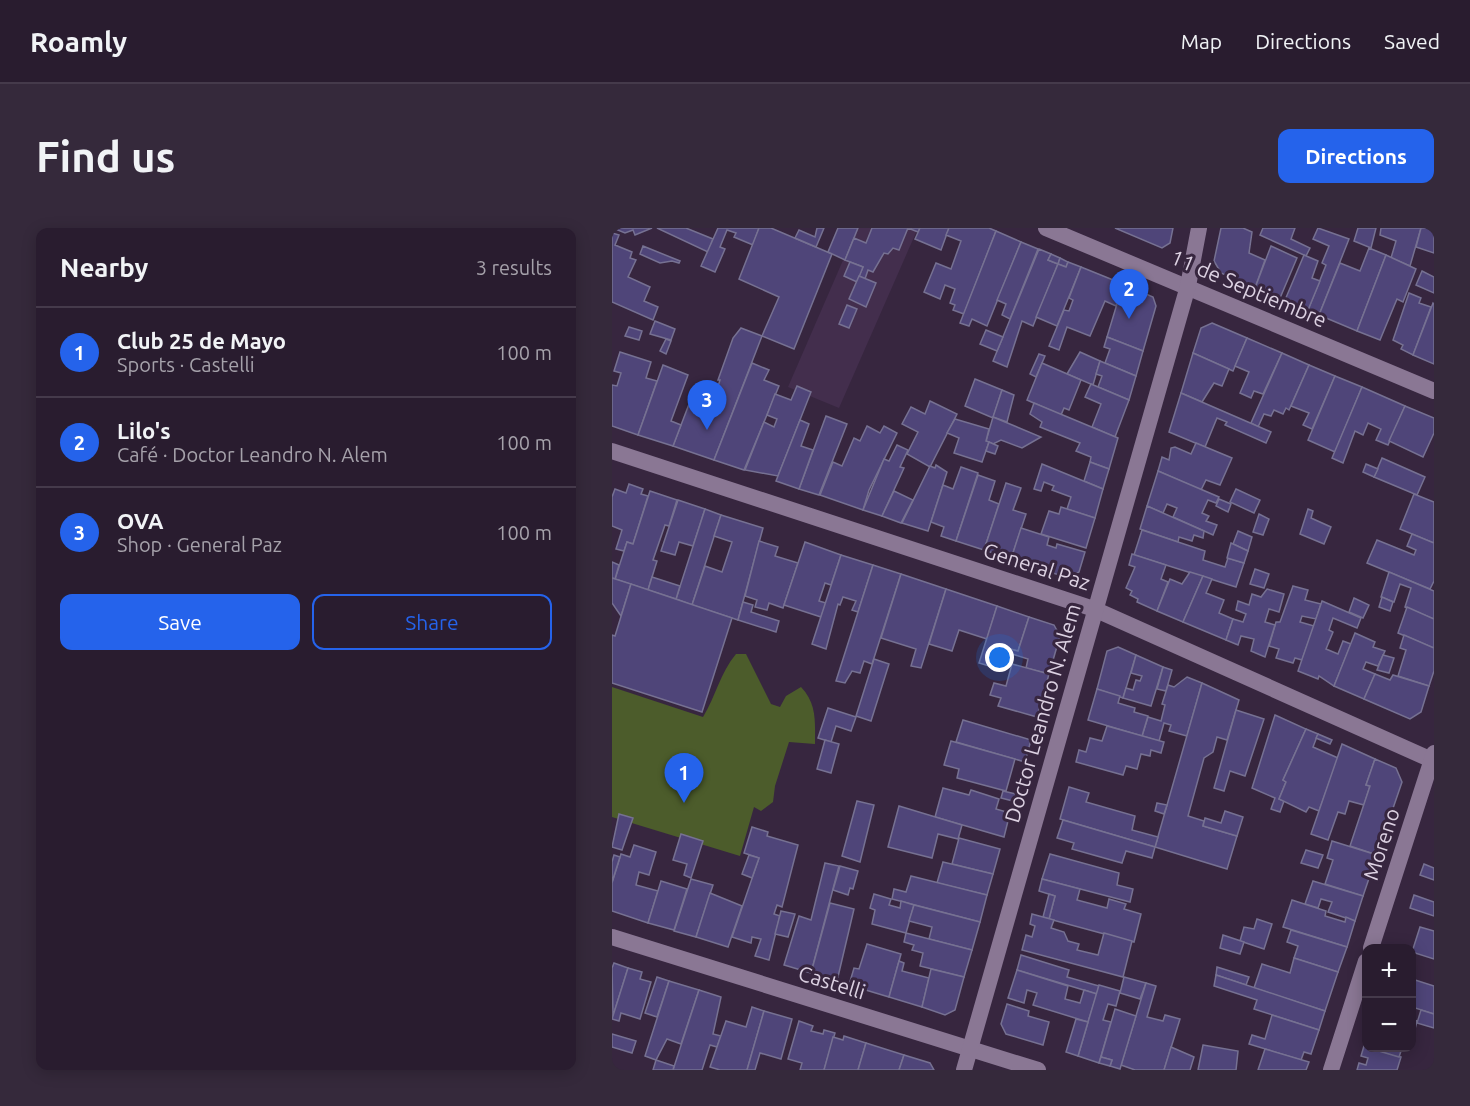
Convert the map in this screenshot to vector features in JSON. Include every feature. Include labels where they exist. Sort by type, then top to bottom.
[{"type":"street","name":"11 de Septiembre","points":[[1046,228],[1434,391]]},
{"type":"street","name":"Doctor Leandro N. Alem","points":[[964,1070],[1188,286],[1198,228]]},
{"type":"street","name":"General Paz","points":[[612,451],[1094,609],[1433,758]]},
{"type":"street","name":"Moreno","points":[[1372,944],[1433,758]]},
{"type":"street","name":"Castelli","points":[[612,937],[1038,1070]]},
{"type":"street","points":[[1331,1070],[1362,973]]},
{"type":"shaded area","points":[[857,228],[918,228],[839,408],[788,387]]},
{"type":"green space","points":[[736,654],[746,654],[771,704],[780,707],[786,696],[801,687],[810,700],[815,728],[815,744],[789,742],[775,786],[773,802],[761,811],[754,807],[740,856],[612,817],[612,687],[703,717],[726,669]]},
{"type":"building","points":[[613,228],[652,228],[635,235],[633,230],[625,233]]},
{"type":"building","points":[[657,228],[686,228],[713,239],[708,252]]},
{"type":"building","points":[[718,228],[759,228],[753,245],[734,237],[736,233],[727,230],[720,247],[725,249],[715,272],[701,266]]},
{"type":"building","points":[[759,228],[771,228],[832,254],[794,349],[762,336],[779,297],[739,279]]},
{"type":"building","points":[[817,228],[824,228],[816,247],[795,238],[799,230],[815,237]]},
{"type":"building","points":[[838,228],[858,228],[845,260],[828,252]]},
{"type":"building","points":[[872,228],[908,228],[899,250],[893,248],[888,254],[884,253],[873,272],[868,270],[865,279],[859,276],[863,267],[845,260],[854,238],[866,243]]},
{"type":"building","points":[[908,228],[920,228],[918,232]]},
{"type":"building","points":[[920,228],[949,228],[941,250],[915,239]]},
{"type":"building","points":[[949,228],[989,228],[996,231],[964,314],[953,310],[955,305],[950,303],[955,289],[945,285],[940,299],[924,292],[936,263],[951,269],[961,241],[946,235]]},
{"type":"building","points":[[1115,228],[1173,228],[1170,243],[1162,248]]},
{"type":"building","points":[[1221,228],[1243,228],[1252,232],[1249,253],[1265,260],[1255,288],[1221,273],[1214,261]]},
{"type":"building","points":[[1263,228],[1295,228],[1291,239],[1310,248],[1306,256],[1260,235]]},
{"type":"building","points":[[1318,228],[1349,239],[1319,315],[1308,310],[1326,265],[1322,263],[1329,246],[1313,239]]},
{"type":"building","points":[[1358,228],[1376,228],[1371,248],[1354,241]]},
{"type":"building","points":[[1381,228],[1421,228],[1410,266],[1391,258],[1396,241],[1380,235]]},
{"type":"building","points":[[1421,228],[1434,228],[1434,253],[1416,247]]},
{"type":"building","points":[[996,231],[1021,242],[987,326],[972,319],[969,326],[960,323]]},
{"type":"building","points":[[612,233],[619,235],[615,245],[632,252],[630,258],[636,260],[628,277],[650,287],[644,301],[658,307],[653,320],[612,302]]},
{"type":"building","points":[[1021,242],[1038,249],[1010,319],[1002,315],[1006,304],[997,300]]},
{"type":"building","points":[[643,246],[680,261],[679,263],[672,261],[660,263],[640,254]]},
{"type":"building","points":[[1271,246],[1297,258],[1280,298],[1255,288]]},
{"type":"building","points":[[1369,248],[1386,255],[1357,331],[1319,315],[1340,263],[1360,271]]},
{"type":"building","points":[[1039,249],[1051,254],[1048,260],[1058,264],[1033,326],[1022,321],[1007,367],[993,361]]},
{"type":"building","points":[[1051,254],[1060,258],[1058,264],[1048,260]]},
{"type":"building","points":[[1304,255],[1318,261],[1312,278],[1320,281],[1308,310],[1285,300]]},
{"type":"building","points":[[1386,255],[1416,269],[1403,302],[1397,299],[1380,340],[1357,331]]},
{"type":"building","points":[[1060,258],[1068,262],[1066,267],[1058,264]]},
{"type":"building","points":[[850,262],[863,267],[857,282],[844,276]]},
{"type":"building","points":[[1068,262],[1081,267],[1057,326],[1036,317],[1058,264],[1066,267]]},
{"type":"building","points":[[1081,267],[1123,284],[1116,306],[1105,301],[1090,336],[1067,327],[1059,350],[1049,346],[1064,310],[1069,311],[1073,300],[1069,298]]},
{"type":"building","points":[[1422,271],[1434,277],[1434,293],[1416,285]]},
{"type":"building","points":[[859,276],[876,283],[866,307],[849,299]]},
{"type":"building","points":[[1123,284],[1153,297],[1156,306],[1143,351],[1107,337]]},
{"type":"building","points":[[1409,293],[1421,298],[1419,303],[1431,307],[1413,355],[1401,349],[1403,345],[1393,340]]},
{"type":"building","points":[[1434,304],[1434,364],[1413,355]]},
{"type":"building","points":[[847,305],[857,309],[849,328],[839,324]]},
{"type":"building","points":[[655,321],[675,329],[671,340],[650,334]]},
{"type":"building","points":[[1212,323],[1247,338],[1233,371],[1193,353],[1201,328]]},
{"type":"building","points":[[629,327],[642,331],[639,340],[625,336]]},
{"type":"building","points":[[741,328],[762,336],[714,460],[673,446],[691,399],[712,406],[720,380],[718,380],[733,338]]},
{"type":"building","points":[[986,330],[1003,337],[997,351],[980,344]]},
{"type":"building","points":[[1107,337],[1143,351],[1136,376],[1105,363],[1110,349],[1104,347]]},
{"type":"building","points":[[1247,338],[1282,353],[1263,394],[1254,391],[1251,398],[1240,393],[1249,372],[1235,366]]},
{"type":"building","points":[[666,339],[671,341],[666,354],[660,351]]},
{"type":"building","points":[[620,352],[651,362],[646,378],[657,381],[638,435],[612,426],[612,385],[617,386],[621,373],[614,371]]},
{"type":"building","points":[[1080,352],[1100,361],[1093,385],[1067,374]]},
{"type":"building","points":[[1193,353],[1229,369],[1222,386],[1214,383],[1202,402],[1181,393]]},
{"type":"building","points":[[1282,353],[1309,365],[1289,410],[1286,408],[1283,414],[1274,410],[1271,416],[1264,414],[1258,427],[1251,423]]},
{"type":"building","points":[[1039,354],[1045,356],[1036,377],[1030,374]]},
{"type":"building","points":[[1100,361],[1136,376],[1129,400],[1098,387],[1102,376],[1096,374]]},
{"type":"building","points":[[752,363],[769,370],[764,380],[779,386],[744,470],[714,460]]},
{"type":"building","points":[[1042,363],[1081,380],[1069,410],[1064,408],[1061,415],[1027,400]]},
{"type":"building","points":[[663,365],[688,375],[671,421],[681,425],[673,446],[638,435]]},
{"type":"building","points":[[1309,365],[1335,376],[1312,429],[1303,425],[1309,413],[1291,406]]},
{"type":"building","points":[[1335,376],[1362,387],[1335,452],[1308,440]]},
{"type":"building","points":[[975,379],[1002,390],[993,418],[965,406]]},
{"type":"building","points":[[1091,384],[1129,400],[1115,437],[1092,427],[1101,404],[1085,397]]},
{"type":"building","points":[[797,386],[811,392],[778,476],[745,470],[764,422],[774,427],[777,419],[767,415],[775,394],[791,400]]},
{"type":"building","points":[[1362,387],[1405,406],[1388,445],[1376,440],[1381,429],[1368,423],[1363,435],[1355,431],[1343,463],[1332,458]]},
{"type":"building","points":[[1002,390],[1014,395],[1007,422],[993,417]]},
{"type":"building","points":[[1181,393],[1271,432],[1266,443],[1225,425],[1227,422],[1217,418],[1205,447],[1169,432]]},
{"type":"building","points":[[930,401],[957,414],[930,467],[907,454],[918,432],[902,424],[911,407],[925,414]]},
{"type":"building","points":[[1034,403],[1118,438],[1109,469],[1090,462],[1091,457],[1076,451],[1080,443],[1040,427],[1042,422],[1030,414]]},
{"type":"building","points":[[1405,406],[1434,418],[1434,433],[1423,457],[1389,441]]},
{"type":"building","points":[[826,416],[847,424],[819,495],[799,489]]},
{"type":"building","points":[[993,417],[1041,437],[1022,448],[1001,440],[993,444],[986,441]]},
{"type":"building","points":[[955,419],[989,429],[986,441],[989,442],[982,462],[954,453],[959,438],[947,433]]},
{"type":"building","points":[[800,420],[809,424],[801,446],[813,450],[799,489],[776,481]]},
{"type":"building","points":[[867,426],[880,433],[884,426],[897,433],[869,490],[863,510],[820,495],[833,462],[842,466],[854,438],[860,441]]},
{"type":"building","points":[[989,442],[998,446],[995,454],[986,451]]},
{"type":"building","points":[[1196,443],[1232,458],[1220,485],[1206,480],[1201,490],[1158,471],[1162,457],[1169,460],[1171,448],[1175,447],[1191,454]]},
{"type":"building","points":[[897,445],[908,450],[900,467],[904,468],[882,516],[863,510],[884,459],[889,461]]},
{"type":"building","points":[[1382,458],[1425,477],[1417,495],[1374,477]]},
{"type":"building","points":[[1090,462],[1109,469],[1103,489],[1084,481]]},
{"type":"building","points":[[1042,464],[1103,489],[1095,518],[1067,509],[1071,497],[1052,490],[1054,486],[1044,482],[1041,491],[1034,489]]},
{"type":"building","points":[[1366,464],[1378,469],[1374,477],[1363,472]]},
{"type":"building","points":[[936,465],[947,472],[928,531],[902,523],[930,466],[935,468]]},
{"type":"building","points":[[961,467],[978,473],[956,541],[941,536],[944,527],[931,522],[943,485],[953,489]]},
{"type":"building","points":[[1158,471],[1219,497],[1216,503],[1208,500],[1202,513],[1209,516],[1206,521],[1217,525],[1213,535],[1173,517],[1177,508],[1167,504],[1163,513],[1147,506]]},
{"type":"building","points":[[978,475],[995,481],[989,500],[999,504],[984,550],[956,541]]},
{"type":"building","points":[[1006,483],[1021,488],[1013,510],[1026,514],[1011,559],[984,550]]},
{"type":"building","points":[[629,484],[643,489],[641,494],[648,496],[633,544],[627,542],[624,551],[616,549],[622,530],[612,526],[612,497],[615,489],[626,493]]},
{"type":"building","points":[[1236,489],[1260,500],[1254,513],[1230,502]]},
{"type":"building","points":[[650,491],[677,500],[669,526],[665,525],[653,560],[657,561],[648,590],[615,579],[627,542],[633,544]]},
{"type":"building","points":[[894,491],[913,500],[901,523],[882,516]]},
{"type":"building","points":[[1414,494],[1434,502],[1434,543],[1400,529]]},
{"type":"building","points":[[1219,499],[1231,504],[1228,512],[1216,506]]},
{"type":"building","points":[[678,500],[705,509],[693,546],[679,542],[675,555],[661,551]]},
{"type":"building","points":[[1147,506],[1204,531],[1203,538],[1194,535],[1192,541],[1179,537],[1178,542],[1140,529]]},
{"type":"building","points":[[1061,507],[1095,518],[1086,548],[1041,534],[1049,511],[1059,514]]},
{"type":"building","points":[[705,509],[721,515],[692,605],[676,599]]},
{"type":"building","points":[[1308,509],[1313,511],[1311,518],[1331,527],[1324,544],[1300,534]]},
{"type":"building","points":[[1259,514],[1269,519],[1263,535],[1253,532]]},
{"type":"building","points":[[721,515],[763,528],[738,620],[692,605],[705,566],[722,572],[732,542],[714,536]]},
{"type":"building","points":[[1021,528],[1049,537],[1047,545],[1056,548],[1057,544],[1085,552],[1079,572],[1068,578],[1011,559]]},
{"type":"building","points":[[1142,530],[1205,551],[1203,560],[1225,567],[1228,558],[1244,563],[1236,587],[1134,555]]},
{"type":"building","points":[[1238,531],[1252,537],[1248,551],[1233,544]]},
{"type":"building","points":[[1412,534],[1434,543],[1434,581],[1430,589],[1367,563],[1377,540],[1414,555],[1416,550],[1407,546]]},
{"type":"building","points":[[759,541],[778,547],[775,556],[798,563],[783,608],[769,603],[767,610],[755,607],[757,600],[745,596]]},
{"type":"building","points":[[805,542],[841,555],[831,585],[825,583],[819,601],[826,603],[821,617],[784,605]]},
{"type":"building","points":[[1231,543],[1248,551],[1244,563],[1227,558]]},
{"type":"building","points":[[1132,554],[1166,565],[1161,579],[1168,582],[1157,611],[1137,602],[1138,599],[1130,595],[1132,591],[1126,588],[1135,567],[1129,565]]},
{"type":"building","points":[[841,555],[873,565],[858,612],[852,610],[856,601],[843,597],[840,605],[838,604],[826,649],[812,644]]},
{"type":"building","points":[[612,562],[619,565],[615,579],[612,578]]},
{"type":"building","points":[[873,565],[901,574],[872,664],[864,661],[860,673],[852,671],[845,683],[836,681]]},
{"type":"building","points":[[1255,569],[1269,574],[1264,588],[1250,584]]},
{"type":"building","points":[[1190,572],[1203,576],[1183,622],[1157,611],[1170,579],[1182,584]]},
{"type":"building","points":[[1389,572],[1434,591],[1434,619],[1405,607],[1411,588],[1400,584],[1394,602],[1381,597]]},
{"type":"building","points":[[901,574],[946,589],[921,668],[911,666],[916,649],[881,638]]},
{"type":"building","points":[[1203,576],[1212,579],[1206,593],[1224,600],[1219,613],[1233,619],[1226,640],[1183,622]]},
{"type":"building","points":[[652,577],[680,586],[676,599],[648,590]]},
{"type":"building","points":[[612,578],[631,584],[621,616],[612,603]]},
{"type":"building","points":[[631,584],[732,618],[702,712],[612,683],[612,635],[615,636]]},
{"type":"building","points":[[1293,586],[1308,590],[1305,600],[1321,604],[1316,619],[1302,616],[1300,622],[1314,626],[1302,660],[1295,658],[1293,663],[1276,658],[1279,649],[1269,646],[1276,622],[1280,622]]},
{"type":"building","points":[[946,589],[997,606],[987,639],[959,630],[952,651],[929,644]]},
{"type":"building","points":[[1267,589],[1284,594],[1279,612],[1269,609],[1265,622],[1275,625],[1265,657],[1251,651],[1254,639],[1241,636],[1238,645],[1226,640],[1233,619],[1243,622],[1246,614],[1236,610],[1238,601],[1249,605],[1252,594],[1261,597]]},
{"type":"building","points":[[1382,597],[1393,602],[1390,611],[1379,607]]},
{"type":"building","points":[[1354,598],[1369,605],[1363,618],[1349,612]]},
{"type":"building","points":[[1322,601],[1361,618],[1357,628],[1333,618],[1329,630],[1333,632],[1326,649],[1338,654],[1343,641],[1351,644],[1334,686],[1319,676],[1318,679],[1298,671]]},
{"type":"building","points":[[743,602],[753,605],[751,612],[779,621],[776,632],[738,620]]},
{"type":"building","points":[[997,606],[1029,617],[1018,651],[1010,649],[1003,670],[979,663]]},
{"type":"building","points":[[1407,607],[1434,619],[1434,648],[1398,633]]},
{"type":"building","points":[[1029,617],[1054,625],[1060,636],[1049,674],[1026,668],[1028,659],[1009,653],[1010,649],[1018,651]]},
{"type":"building","points":[[1355,633],[1375,642],[1373,647],[1385,651],[1378,666],[1366,662],[1363,669],[1375,674],[1364,699],[1334,686]]},
{"type":"building","points":[[1404,635],[1434,648],[1434,671],[1429,686],[1398,676],[1406,650],[1400,648]]},
{"type":"building","points":[[1118,647],[1136,655],[1123,698],[1097,689],[1107,651]]},
{"type":"building","points":[[1136,655],[1163,667],[1151,706],[1123,698],[1126,688],[1133,690],[1136,680],[1140,681],[1142,676],[1131,673]]},
{"type":"building","points":[[1383,655],[1394,658],[1389,673],[1377,670]]},
{"type":"building","points":[[874,659],[889,664],[871,721],[856,716]]},
{"type":"building","points":[[1012,664],[1049,674],[1037,717],[998,706],[1001,698],[990,695],[994,683],[1006,686]]},
{"type":"building","points":[[1163,667],[1172,670],[1166,691],[1157,689]]},
{"type":"building","points":[[1375,674],[1390,680],[1393,675],[1429,686],[1421,712],[1410,719],[1364,699]]},
{"type":"building","points":[[1187,677],[1202,683],[1187,736],[1169,731],[1171,725],[1164,723],[1159,741],[1142,736],[1148,717],[1161,721],[1165,705],[1162,704],[1168,685],[1174,687]]},
{"type":"building","points":[[1202,683],[1239,700],[1227,740],[1217,737],[1213,752],[1204,758],[1188,816],[1204,821],[1203,826],[1237,836],[1227,869],[1155,847]]},
{"type":"building","points":[[1097,689],[1120,696],[1118,703],[1135,708],[1134,712],[1148,716],[1142,736],[1088,720]]},
{"type":"building","points":[[828,708],[856,717],[851,731],[836,726],[831,742],[818,738]]},
{"type":"building","points":[[1236,710],[1264,719],[1245,776],[1230,771],[1224,791],[1214,788]]},
{"type":"building","points":[[1275,715],[1306,729],[1283,780],[1286,782],[1279,799],[1284,801],[1280,812],[1271,809],[1275,798],[1252,788]]},
{"type":"building","points":[[963,720],[1031,740],[1025,762],[956,742]]},
{"type":"building","points":[[1107,726],[1164,742],[1161,753],[1151,750],[1150,756],[1141,754],[1137,769],[1126,766],[1123,775],[1076,762],[1079,750],[1086,752],[1090,738],[1102,741]]},
{"type":"building","points":[[1306,729],[1318,734],[1313,747],[1338,758],[1319,811],[1309,807],[1306,812],[1279,799],[1286,782],[1283,780]]},
{"type":"building","points":[[1318,734],[1332,740],[1330,744],[1316,738]]},
{"type":"building","points":[[825,740],[839,744],[831,773],[817,769]]},
{"type":"building","points":[[951,741],[1015,759],[1006,791],[957,778],[959,769],[944,765]]},
{"type":"building","points":[[1342,744],[1375,759],[1366,785],[1370,786],[1364,805],[1349,801],[1345,814],[1338,812],[1328,840],[1311,834]]},
{"type":"building","points":[[1375,759],[1396,768],[1402,782],[1377,855],[1350,846],[1370,786],[1366,785]]},
{"type":"building","points":[[1069,787],[1089,793],[1086,802],[1135,816],[1132,830],[1158,837],[1155,847],[1060,819]]},
{"type":"building","points":[[943,788],[969,795],[971,790],[999,799],[996,809],[1010,813],[1004,837],[935,817]]},
{"type":"building","points":[[1003,791],[1016,794],[1013,801],[1001,798]]},
{"type":"building","points":[[857,801],[874,805],[860,862],[842,856]]},
{"type":"building","points":[[1157,803],[1167,805],[1164,814],[1155,811]]},
{"type":"building","points":[[899,806],[962,825],[958,839],[938,834],[932,858],[888,847]]},
{"type":"building","points":[[1225,811],[1243,817],[1237,836],[1203,826],[1205,818],[1221,823]]},
{"type":"building","points":[[619,814],[633,818],[622,850],[612,847]]},
{"type":"building","points":[[1063,820],[1155,847],[1152,858],[1126,851],[1122,863],[1072,849],[1074,843],[1057,838]]},
{"type":"building","points":[[752,827],[768,832],[767,836],[798,845],[782,907],[777,905],[774,914],[780,916],[769,960],[755,956],[761,939],[752,937],[751,943],[732,937],[759,858],[744,853]]},
{"type":"building","points":[[681,834],[703,841],[691,878],[684,875],[687,864],[673,860]]},
{"type":"building","points":[[959,838],[1000,849],[993,874],[952,864]]},
{"type":"building","points":[[1332,841],[1377,855],[1363,896],[1325,884],[1333,860],[1327,858]]},
{"type":"building","points":[[634,845],[656,852],[649,875],[639,872],[636,885],[658,891],[648,923],[612,911],[612,883],[621,854],[630,857]]},
{"type":"building","points":[[1306,850],[1323,855],[1318,868],[1301,863]]},
{"type":"building","points":[[1050,854],[1119,873],[1117,885],[1133,889],[1130,902],[1042,879]]},
{"type":"building","points":[[614,855],[620,857],[612,882],[612,862]]},
{"type":"building","points":[[749,855],[759,858],[752,878],[742,874]]},
{"type":"building","points":[[943,862],[993,874],[987,895],[937,883]]},
{"type":"building","points":[[825,863],[839,866],[811,973],[784,965],[799,916],[811,920]]},
{"type":"building","points":[[1424,864],[1434,868],[1434,880],[1420,875]]},
{"type":"building","points":[[840,866],[858,871],[853,889],[850,888],[848,895],[833,890]]},
{"type":"building","points":[[911,876],[987,895],[980,922],[892,899],[894,889],[906,892]]},
{"type":"building","points":[[691,879],[713,885],[696,937],[674,931]]},
{"type":"building","points":[[1042,879],[1080,889],[1077,900],[1107,908],[1109,899],[1126,904],[1124,909],[1141,914],[1134,942],[1049,919],[1055,896],[1039,891]]},
{"type":"building","points":[[661,881],[687,889],[674,930],[648,923]]},
{"type":"building","points":[[1313,881],[1363,896],[1355,921],[1328,912],[1332,902],[1321,899],[1318,908],[1305,904]]},
{"type":"building","points":[[710,893],[742,906],[728,947],[696,937]]},
{"type":"building","points":[[874,894],[891,899],[889,905],[900,908],[901,901],[914,905],[906,933],[872,924],[875,910],[870,908]]},
{"type":"building","points":[[1049,894],[1055,896],[1049,919],[1043,917]]},
{"type":"building","points":[[1414,895],[1434,902],[1434,916],[1410,908]]},
{"type":"building","points":[[1292,900],[1326,911],[1325,916],[1345,922],[1346,917],[1355,921],[1347,947],[1283,927]]},
{"type":"building","points":[[830,903],[854,909],[837,981],[811,973]]},
{"type":"building","points":[[914,905],[980,922],[972,950],[929,939],[932,927],[909,921]]},
{"type":"building","points":[[781,911],[795,914],[788,937],[775,934]]},
{"type":"building","points":[[1032,914],[1054,920],[1051,928],[1064,932],[1068,941],[1079,944],[1077,950],[1098,955],[1104,933],[1132,941],[1123,977],[1022,950],[1026,935],[1032,937],[1035,926],[1030,924]]},
{"type":"building","points":[[1257,919],[1272,924],[1264,949],[1240,941],[1244,927],[1254,929]]},
{"type":"building","points":[[1420,927],[1434,931],[1434,959],[1416,953],[1415,944]]},
{"type":"building","points":[[1291,930],[1347,947],[1338,972],[1294,958],[1298,946],[1287,942]]},
{"type":"building","points":[[906,933],[972,950],[964,977],[920,966],[923,953],[912,950],[914,945],[904,942]]},
{"type":"building","points":[[1223,935],[1244,942],[1240,954],[1220,948]]},
{"type":"building","points":[[867,944],[901,954],[889,997],[849,985],[854,968],[859,969]]},
{"type":"building","points":[[1021,955],[1069,970],[1067,977],[1099,986],[1097,994],[1017,970]]},
{"type":"building","points":[[1294,958],[1338,972],[1325,1011],[1254,988],[1262,964],[1290,973]]},
{"type":"building","points":[[899,961],[904,963],[902,971],[929,978],[922,1007],[889,997]]},
{"type":"building","points":[[614,963],[628,968],[613,1016],[612,968]]},
{"type":"building","points":[[1217,967],[1249,977],[1246,985],[1216,975]]},
{"type":"building","points":[[628,968],[642,972],[640,979],[651,982],[640,1019],[621,1013],[619,1021],[612,1019]]},
{"type":"building","points":[[931,969],[964,977],[955,1010],[945,1015],[922,1007]]},
{"type":"building","points":[[1017,970],[1068,986],[1065,999],[1080,1003],[1084,990],[1097,994],[1088,1022],[1033,1005],[1037,993],[1027,990],[1024,1003],[1008,998]]},
{"type":"building","points":[[1216,975],[1325,1011],[1319,1030],[1254,1009],[1257,1000],[1214,986]]},
{"type":"building","points":[[657,977],[669,981],[657,1017],[645,1013]]},
{"type":"building","points":[[1124,977],[1146,983],[1140,999],[1120,993]]},
{"type":"building","points":[[1416,980],[1434,986],[1434,1014],[1416,1008]]},
{"type":"building","points":[[669,981],[699,990],[681,1044],[667,1039],[656,1060],[645,1056]]},
{"type":"building","points":[[1146,983],[1156,986],[1147,1017],[1163,1021],[1165,1015],[1180,1019],[1164,1070],[1135,1070],[1121,1065]]},
{"type":"building","points":[[1099,985],[1120,991],[1116,1006],[1108,1004],[1103,1020],[1111,1022],[1099,1063],[1078,1056]]},
{"type":"building","points":[[699,990],[721,997],[713,1034],[721,1036],[717,1047],[710,1045],[702,1070],[673,1070]]},
{"type":"building","points":[[1007,1004],[1029,1011],[1028,1016],[1049,1022],[1043,1045],[1006,1034],[1001,1024]]},
{"type":"building","points":[[752,1007],[764,1011],[747,1070],[720,1070],[710,1067],[726,1021],[746,1027]]},
{"type":"building","points":[[1115,1009],[1136,1016],[1120,1069],[1110,1066],[1112,1060],[1101,1057]]},
{"type":"building","points":[[1421,1010],[1434,1014],[1434,1028],[1417,1023]]},
{"type":"building","points":[[764,1011],[792,1019],[781,1059],[760,1053],[755,1070],[747,1070]]},
{"type":"building","points":[[1272,1015],[1319,1030],[1311,1054],[1304,1052],[1301,1060],[1249,1044],[1252,1035],[1265,1039]]},
{"type":"building","points":[[1076,1019],[1088,1022],[1078,1056],[1066,1052]]},
{"type":"building","points":[[799,1021],[813,1026],[811,1031],[823,1034],[824,1030],[835,1033],[824,1070],[800,1070],[802,1063],[788,1059]]},
{"type":"building","points":[[612,1034],[636,1041],[632,1053],[612,1047]]},
{"type":"building","points":[[844,1036],[866,1043],[858,1070],[824,1070],[833,1037],[843,1040]]},
{"type":"building","points":[[866,1043],[904,1055],[899,1070],[858,1070]]},
{"type":"building","points":[[1203,1045],[1238,1051],[1236,1070],[1198,1070]]},
{"type":"building","points":[[1171,1047],[1194,1057],[1190,1070],[1164,1070]]},
{"type":"building","points":[[1265,1049],[1309,1062],[1306,1070],[1258,1070]]},
{"type":"building","points":[[1362,1052],[1384,1052],[1401,1057],[1397,1070],[1357,1070],[1359,1063],[1366,1065],[1368,1058],[1361,1056]]},
{"type":"building","points":[[1382,1052],[1401,1052],[1399,1057]]},
{"type":"building","points":[[904,1055],[930,1063],[934,1070],[899,1070]]},
{"type":"building","points":[[1101,1057],[1112,1060],[1110,1066],[1099,1063]]},
{"type":"building","points":[[656,1060],[674,1066],[673,1070],[653,1070]]},
{"type":"place","name":"Lilo's","points":[[1129,319]]},
{"type":"place","name":"OVA","points":[[707,430]]},
{"type":"place","name":"Club 25 de Mayo","points":[[684,803]]}]
